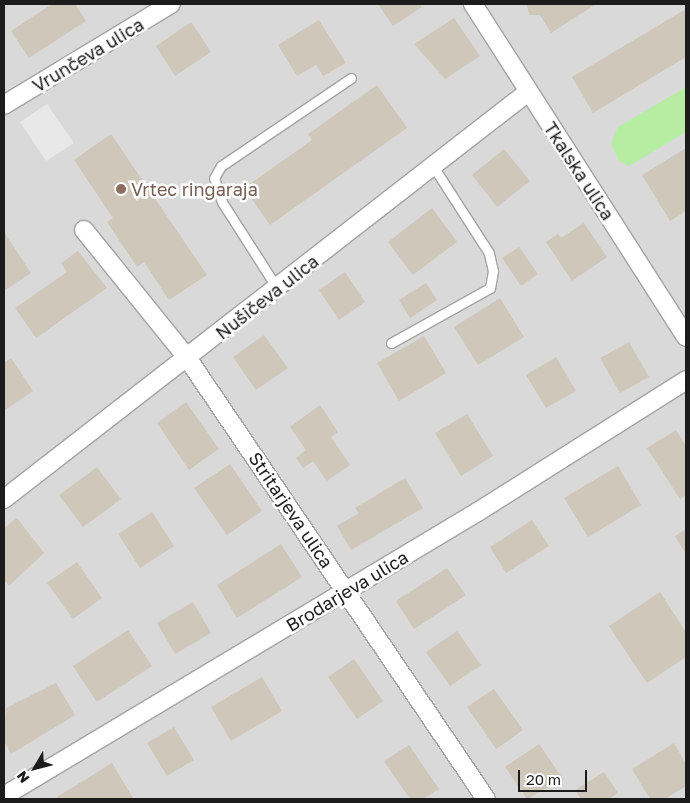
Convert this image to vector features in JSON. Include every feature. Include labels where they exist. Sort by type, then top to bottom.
[{"type":"street","name":"Vrunčeva ulica","points":[[4,105],[172,4]]},
{"type":"street","name":"Tkalska ulica","points":[[473,4],[686,337]]},
{"type":"street","name":"Nušičeva ulica","points":[[4,498],[188,359],[528,92]]},
{"type":"street","name":"Stritarjeva ulica","points":[[84,230],[188,359],[486,799]]},
{"type":"street","name":"Brodarjeva ulica","points":[[4,796],[346,591],[686,380]]},
{"type":"lane","points":[[277,288],[222,202],[214,178],[221,166],[351,78]]},
{"type":"lane","points":[[391,343],[490,288],[493,271],[489,253],[434,166]]},
{"type":"shaded area","points":[[4,4],[686,4],[686,799],[4,799]]},
{"type":"shaded area","points":[[47,104],[74,143],[46,161],[20,122]]},
{"type":"green space","points":[[686,87],[686,132],[629,166],[619,161],[611,143],[618,127]]},
{"type":"building","points":[[52,4],[75,4],[86,21],[29,58],[11,31]]},
{"type":"building","points":[[378,4],[420,4],[422,7],[393,26]]},
{"type":"building","points":[[527,4],[596,4],[551,33],[540,15],[529,15]]},
{"type":"building","points":[[686,9],[686,57],[593,113],[572,77]]},
{"type":"building","points":[[454,18],[480,56],[445,79],[414,44]]},
{"type":"building","points":[[319,20],[346,63],[323,76],[316,65],[297,76],[278,45]]},
{"type":"building","points":[[191,22],[211,52],[175,76],[156,46]]},
{"type":"building","points":[[377,85],[407,128],[270,225],[244,188],[312,140],[308,134]]},
{"type":"building","name":"Vrtec ringaraja","points":[[111,134],[207,275],[169,300],[144,262],[137,267],[107,222],[113,218],[74,160]]},
{"type":"building","points":[[686,148],[686,211],[670,221],[642,175]]},
{"type":"building","points":[[504,149],[530,181],[497,207],[472,175]]},
{"type":"building","points":[[432,208],[457,242],[413,275],[388,242]]},
{"type":"building","points":[[584,223],[607,257],[572,281],[546,242],[558,234],[561,238]]},
{"type":"building","points":[[4,232],[31,273],[4,291]]},
{"type":"building","points":[[519,247],[538,274],[521,286],[502,258]]},
{"type":"building","points":[[78,251],[107,288],[36,338],[15,308],[67,272],[61,263]]},
{"type":"building","points":[[345,272],[365,302],[339,320],[319,290]]},
{"type":"building","points":[[426,283],[437,300],[410,318],[399,300]]},
{"type":"building","points":[[500,298],[524,337],[478,365],[454,327]]},
{"type":"building","points":[[264,335],[288,368],[256,390],[233,357]]},
{"type":"building","points":[[424,336],[446,373],[399,401],[377,363]]},
{"type":"building","points":[[629,342],[649,377],[620,393],[600,358]]},
{"type":"building","points":[[556,357],[576,391],[546,408],[526,375]]},
{"type":"building","points":[[11,358],[33,391],[4,411],[4,363]]},
{"type":"building","points":[[186,402],[219,449],[189,470],[157,423]]},
{"type":"building","points":[[320,405],[338,432],[331,437],[350,465],[327,481],[313,461],[303,468],[296,458],[306,450],[290,427]]},
{"type":"building","points":[[467,414],[493,456],[461,476],[435,433]]},
{"type":"building","points":[[676,430],[686,446],[686,495],[680,499],[647,448]]},
{"type":"building","points":[[230,464],[262,511],[227,535],[194,488]]},
{"type":"building","points":[[618,466],[641,505],[588,537],[564,498]]},
{"type":"building","points":[[97,467],[121,499],[83,527],[59,495]]},
{"type":"building","points":[[405,478],[423,508],[351,550],[337,526],[359,513],[355,508]]},
{"type":"building","points":[[152,512],[174,546],[140,568],[118,534]]},
{"type":"building","points":[[17,518],[44,553],[9,586],[4,579],[4,528]]},
{"type":"building","points":[[532,520],[549,546],[506,573],[490,547]]},
{"type":"building","points":[[686,529],[686,554],[675,536]]},
{"type":"building","points":[[281,544],[302,577],[237,618],[217,585]]},
{"type":"building","points":[[77,562],[102,598],[73,619],[47,583]]},
{"type":"building","points":[[447,568],[466,595],[414,629],[396,601]]},
{"type":"building","points":[[660,592],[686,632],[686,657],[647,683],[609,626]]},
{"type":"building","points":[[193,602],[211,633],[175,654],[157,623]]},
{"type":"building","points":[[128,630],[152,666],[97,702],[73,666]]},
{"type":"building","points":[[457,631],[481,665],[450,686],[426,652]]},
{"type":"building","points":[[354,659],[383,701],[357,719],[328,677]]},
{"type":"building","points":[[262,677],[282,711],[231,741],[211,707]]},
{"type":"building","points":[[56,683],[75,715],[11,754],[4,741],[6,708]]},
{"type":"building","points":[[494,689],[523,730],[496,749],[467,707]]},
{"type":"building","points":[[174,727],[194,760],[167,776],[147,743]]},
{"type":"building","points":[[674,743],[686,764],[686,786],[665,799],[650,799],[632,769]]},
{"type":"building","points":[[539,744],[563,779],[527,799],[505,767]]},
{"type":"building","points":[[409,745],[439,789],[423,799],[410,799],[384,761]]},
{"type":"building","points":[[112,763],[133,798],[58,799],[57,797]]},
{"type":"building","points":[[604,772],[618,793],[609,799],[581,799],[575,790]]},
{"type":"place","name":"Vrtec ringaraja","points":[[121,189]]}]
